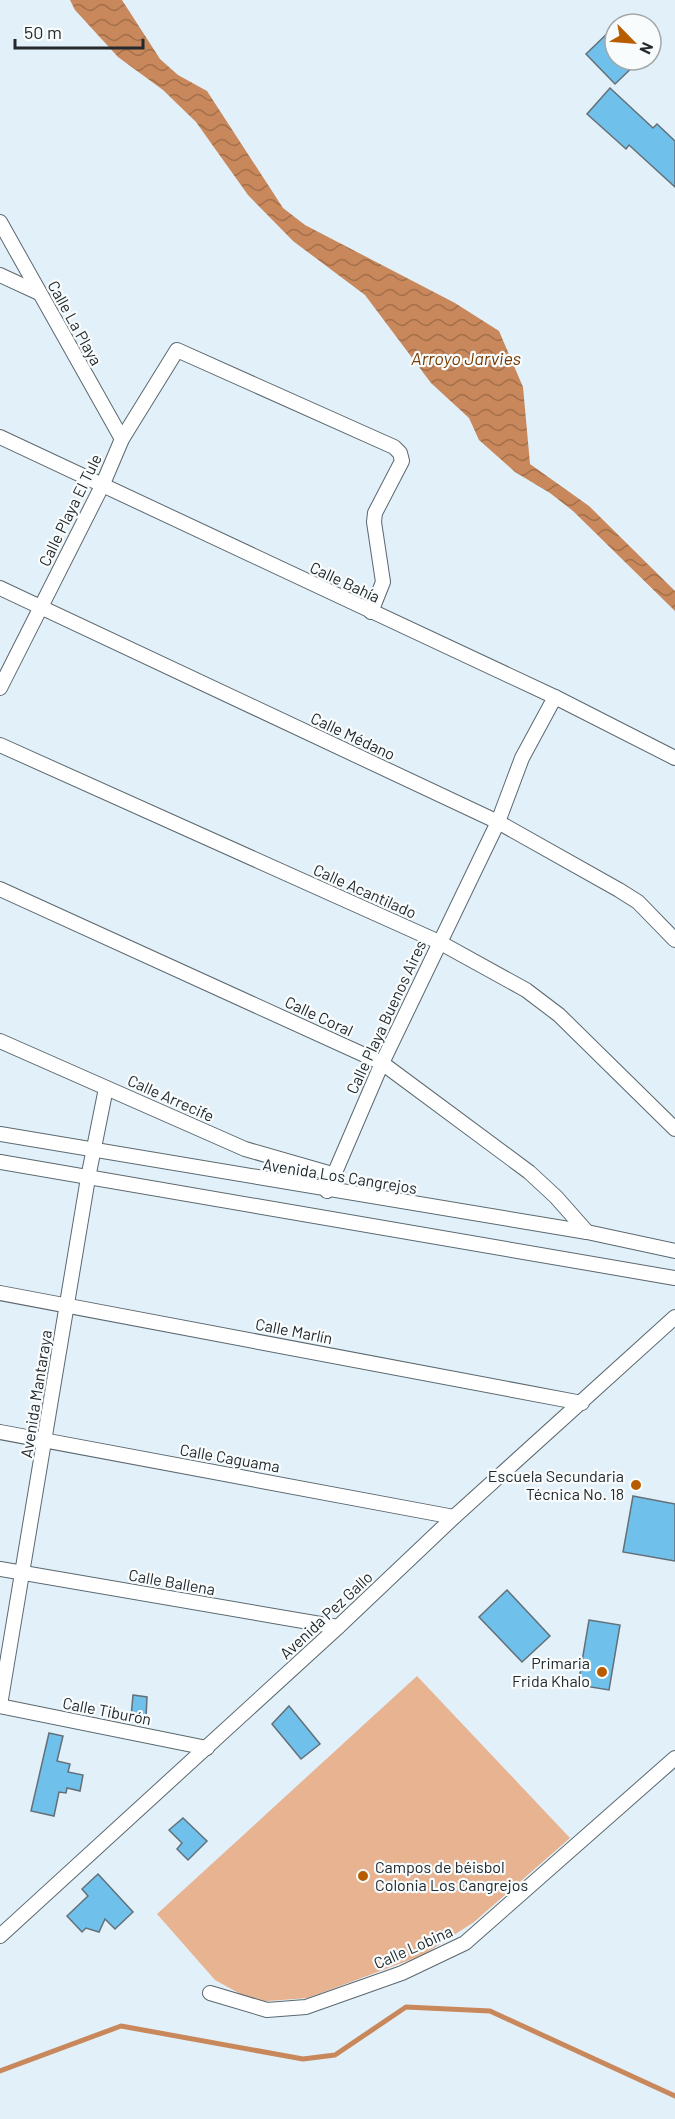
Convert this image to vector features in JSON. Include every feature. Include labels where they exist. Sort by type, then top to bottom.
[{"type":"street","name":"Calle La Playa","points":[[0,222],[122,439]]},
{"type":"street","points":[[0,275],[39,293]]},
{"type":"street","name":"Calle Playa El Tule","points":[[0,688],[102,486],[122,439],[177,351],[233,373],[394,447],[400,453],[402,461],[375,513],[374,522],[383,582],[371,612]]},
{"type":"street","name":"Calle Bahía","points":[[0,437],[555,697],[675,758]]},
{"type":"street","name":"Calle Médano","points":[[0,588],[498,822],[638,902],[675,940]]},
{"type":"street","name":"Calle Playa Buenos Aires","points":[[327,1191],[332,1174],[382,1063],[498,822],[522,758],[555,697]]},
{"type":"street","name":"Calle Acantilado","points":[[0,745],[439,942],[544,1002],[675,1129]]},
{"type":"street","name":"Calle Coral","points":[[0,889],[382,1063],[529,1172],[556,1197],[586,1232]]},
{"type":"street","name":"Calle Arrecife","points":[[0,1041],[245,1149],[332,1174]]},
{"type":"street","name":"Avenida Mantaraya","points":[[0,1706],[88,1178],[106,1088]]},
{"type":"street","name":"Avenida Los Cangrejos","points":[[0,1134],[327,1191],[586,1232],[675,1251]]},
{"type":"street","points":[[0,1162],[675,1278]]},
{"type":"street","name":"Calle Marlín","points":[[0,1293],[582,1403]]},
{"type":"street","name":"Avenida Pez Gallo","points":[[0,1936],[207,1748],[454,1517],[675,1317]]},
{"type":"street","name":"Calle Caguama","points":[[0,1432],[454,1517]]},
{"type":"street","name":"Calle Ballena","points":[[0,1569],[338,1627]]},
{"type":"street","name":"Calle Tiburón","points":[[0,1706],[207,1748]]},
{"type":"street","name":"Calle Lobina","points":[[210,1993],[267,2010],[306,2007],[402,1973],[465,1943],[675,1758]]},
{"type":"shaded area","name":"Campos de béisbol Colonia Los Cangrejos","points":[[417,1676],[570,1838],[474,1922],[423,1955],[308,1998],[255,2002],[215,1980],[157,1914]]},
{"type":"water","name":"Arroyo Jarvies","points":[[70,0],[122,0],[160,59],[178,75],[207,91],[283,208],[305,225],[455,303],[499,331],[523,387],[530,464],[589,506],[675,591],[675,611],[573,511],[550,493],[515,472],[479,440],[469,418],[431,383],[365,295],[293,241],[248,195],[196,122],[163,90],[118,57],[75,10]]},
{"type":"building","points":[[603,38],[603,72],[586,54]]},
{"type":"building","points":[[603,72],[628,72],[615,84]]},
{"type":"building","points":[[610,88],[653,128],[657,124],[675,141],[675,187],[629,145],[626,149],[587,114]]},
{"type":"building","points":[[633,1496],[675,1504],[675,1561],[623,1552]]},
{"type":"building","points":[[507,1590],[550,1636],[522,1662],[479,1617]]},
{"type":"building","points":[[589,1620],[620,1625],[609,1690],[578,1685]]},
{"type":"building","points":[[133,1695],[147,1697],[146,1718],[131,1717]]},
{"type":"building","points":[[289,1706],[320,1744],[301,1759],[272,1724]]},
{"type":"building","points":[[49,1733],[63,1736],[57,1761],[70,1764],[68,1772],[83,1775],[80,1791],[67,1788],[66,1793],[59,1792],[54,1816],[31,1811]]},
{"type":"building","points":[[183,1818],[207,1841],[188,1860],[177,1849],[182,1843],[169,1830]]},
{"type":"building","points":[[98,1874],[133,1912],[115,1929],[105,1919],[99,1932],[86,1928],[82,1932],[67,1916],[88,1896],[82,1889]]},
{"type":"waterway","points":[[0,2071],[121,2026],[303,2059],[335,2055],[406,2007],[490,2011],[675,2096]]},
{"type":"place","name":"Escuela Secundaria Técnica No. 18","points":[[636,1485]]},
{"type":"place","name":"Primaria Frida Khalo","points":[[602,1672]]},
{"type":"place","name":"Campos de béisbol Colonia Los Cangrejos","points":[[363,1876]]}]
